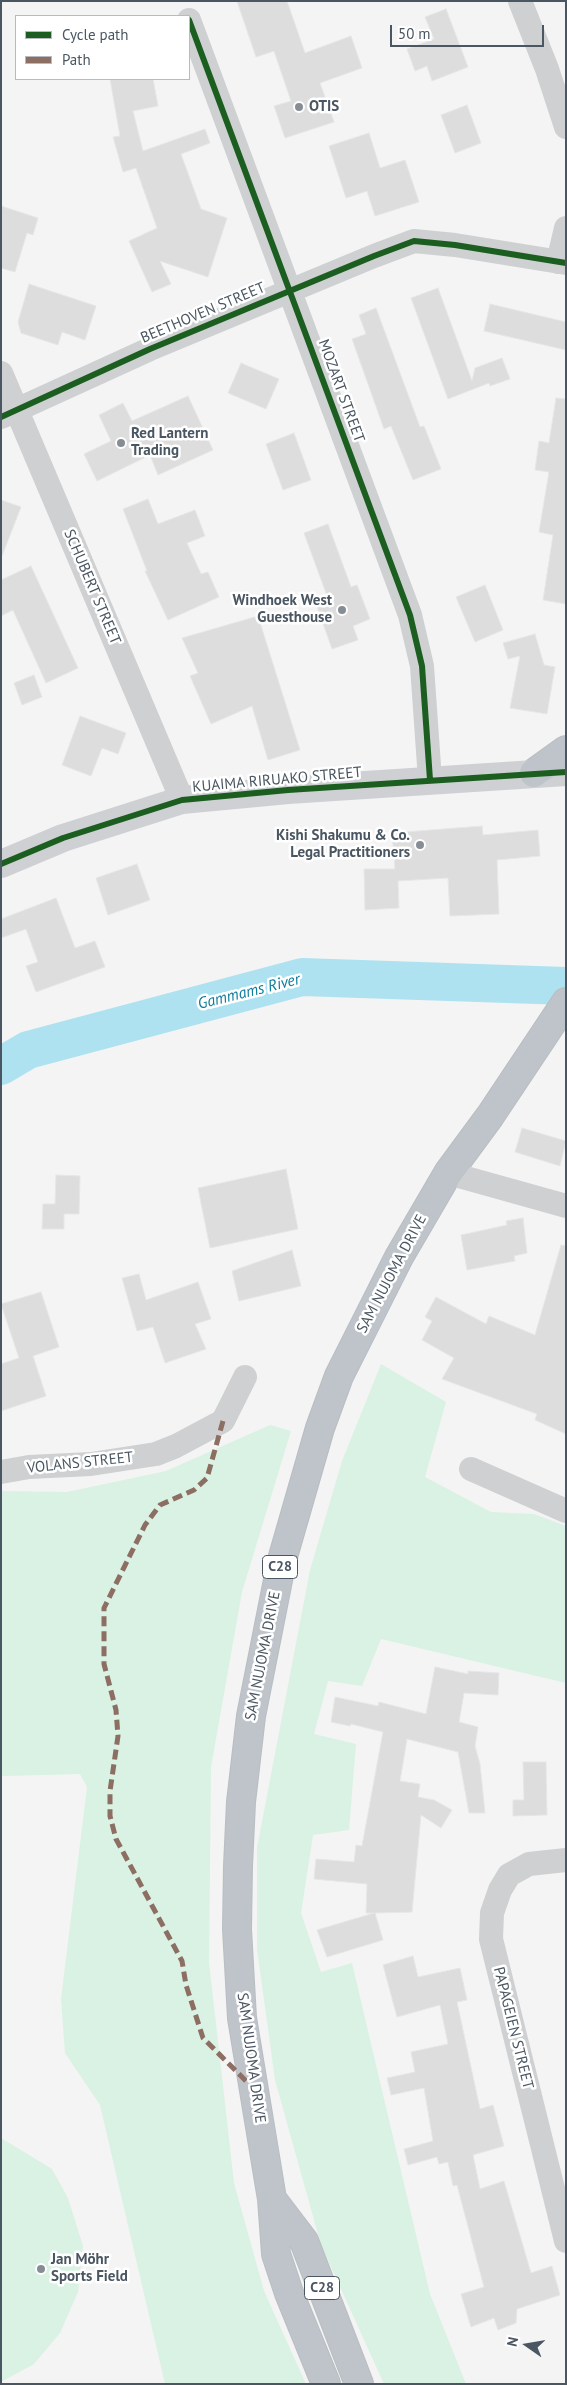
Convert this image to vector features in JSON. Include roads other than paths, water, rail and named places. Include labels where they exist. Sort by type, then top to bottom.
[{"type":"highway","points":[[534,773],[566,750]]},
{"type":"highway","name":"SAM NUJOMA DRIVE","points":[[326,2384],[289,2293],[276,2254],[272,2199],[242,2018],[237,1929],[241,1802],[251,1716],[282,1560],[320,1428],[340,1376],[399,1257],[448,1173],[490,1116],[566,1002]]},
{"type":"highway","name":"SAM NUJOMA DRIVE","points":[[272,2199],[304,2241],[359,2384]]},
{"type":"street","points":[[182,1],[187,15]]},
{"type":"street","points":[[520,1],[547,68],[566,127]]},
{"type":"street","name":"MOZART STREET","points":[[190,23],[410,615],[422,666],[430,780]]},
{"type":"street","points":[[562,262],[566,228]]},
{"type":"street","name":"BEETHOVEN STREET","points":[[9,414],[150,349],[290,290],[414,241],[454,244],[562,262]]},
{"type":"street","name":"SCHUBERT STREET","points":[[1,373],[9,414],[182,800]]},
{"type":"street","name":"KUAIMA RIRUAKO STREET","points":[[1,864],[63,838],[182,800],[430,780],[566,772]]},
{"type":"street","points":[[448,1173],[566,1206]]},
{"type":"street","name":"VOLANS STREET","points":[[1,1472],[29,1467],[90,1464],[156,1454],[223,1421],[244,1377]]},
{"type":"street","points":[[471,1468],[566,1511]]},
{"type":"street","name":"PAPAGEIEN STREET","points":[[566,1860],[529,1864],[509,1875],[500,1890],[492,1913],[491,1939],[566,2241]]},
{"type":"waterway","name":"Gammams River","points":[[1,1066],[28,1050],[302,977],[566,986]]},
{"type":"place","name":"OTIS","points":[[299,107]]},
{"type":"place","name":"Red Lantern Trading","points":[[121,443]]},
{"type":"place","name":"Windhoek West Guesthouse","points":[[342,610]]},
{"type":"place","name":"Kishi Shakumu & Co. Legal Practitioners","points":[[420,845]]},
{"type":"place","name":"Jan Möhr Sports Field","points":[[41,2269]]}]
